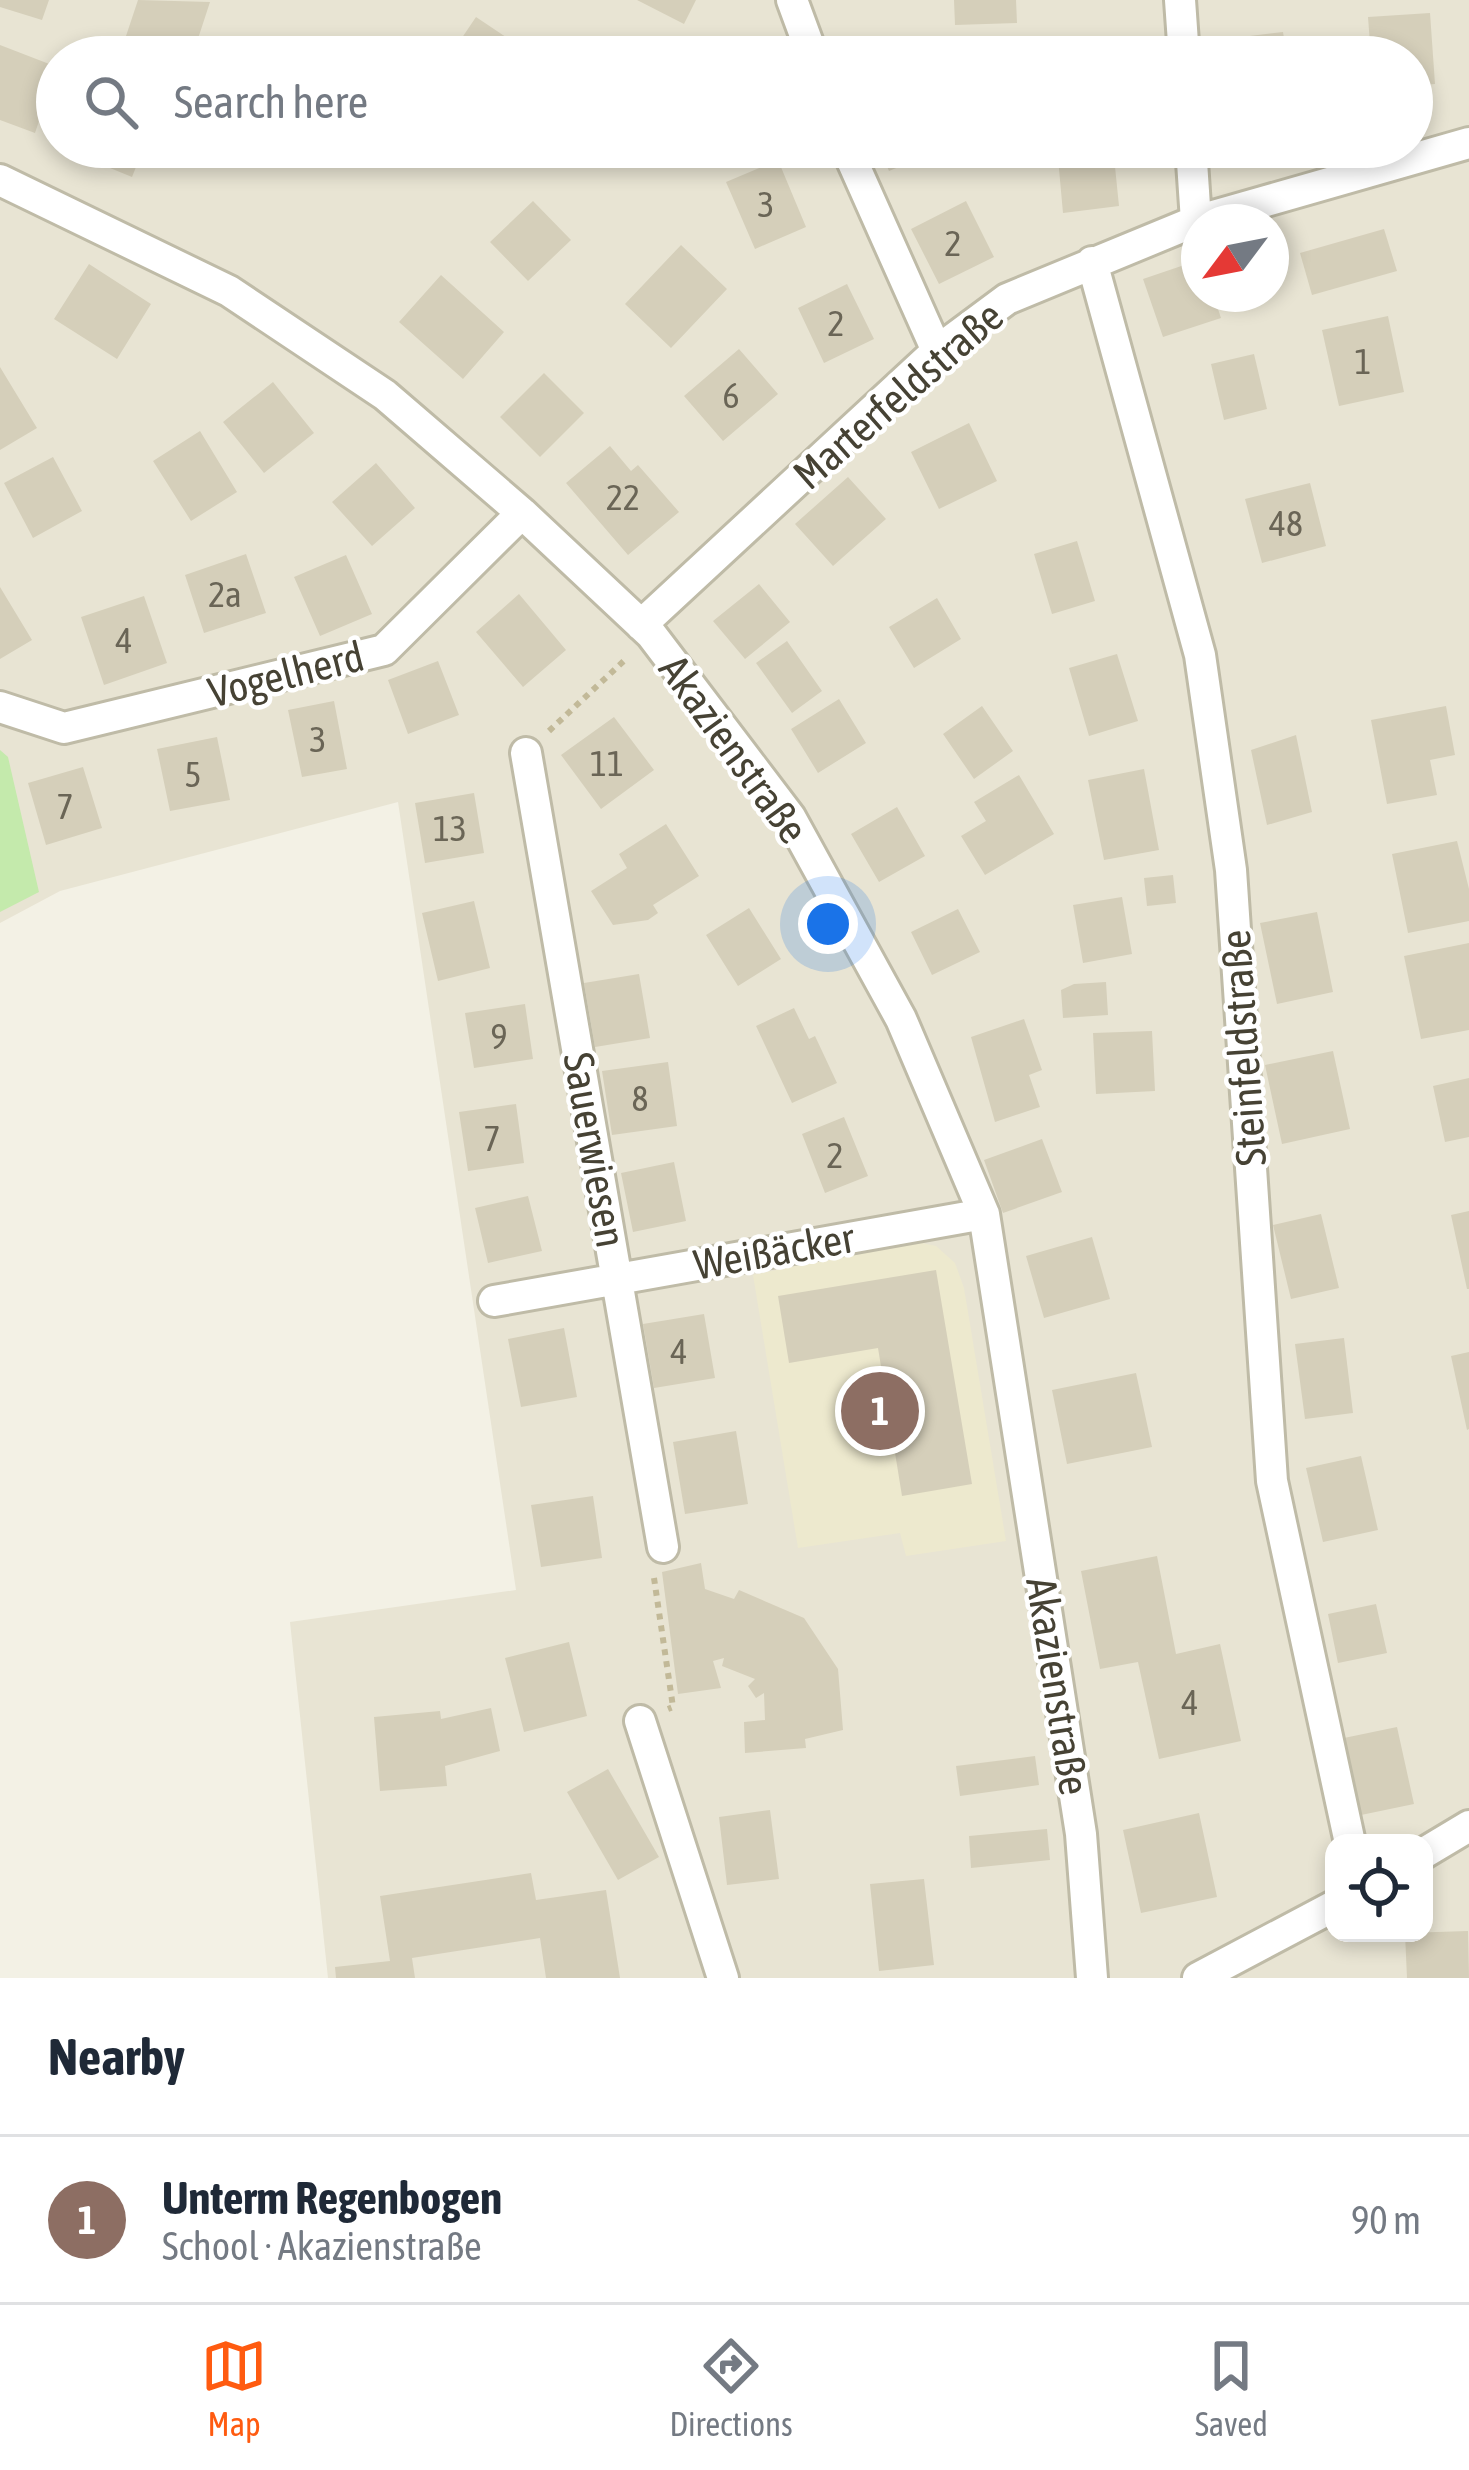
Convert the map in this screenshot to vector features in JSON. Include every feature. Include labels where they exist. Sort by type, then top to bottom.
[{"type":"street","points":[[792,0],[805,36]]},
{"type":"street","points":[[1180,0],[1183,36]]},
{"type":"street","name":"Marterfeldstraße","points":[[1433,153],[1469,143]]},
{"type":"street","points":[[855,168],[938,351]]},
{"type":"street","points":[[1192,168],[1195,204]]},
{"type":"street","name":"Marterfeldstraße","points":[[1256,204],[1382,168]]},
{"type":"street","name":"Akazienstraße","points":[[0,180],[229,291],[386,395],[522,513],[646,630],[790,818],[901,1019],[985,1214],[1081,1834],[1092,1978]]},
{"type":"street","name":"Marterfeldstraße","points":[[646,630],[938,351],[1007,299],[1181,227]]},
{"type":"street","name":"Steinfeldstraße","points":[[1092,262],[1200,655],[1232,870],[1272,1480],[1348,1834]]},
{"type":"street","name":"Vogelherd","points":[[0,706],[64,728],[384,650],[522,513]]},
{"type":"street","name":"Sauerwiesen","points":[[526,753],[663,1547]]},
{"type":"street","name":"Weißäcker","points":[[494,1301],[985,1214]]},
{"type":"street","points":[[640,1721],[723,1978]]},
{"type":"street","points":[[1433,1848],[1469,1826]]},
{"type":"street","points":[[1198,1978],[1325,1911]]},
{"type":"path","points":[[526,753],[646,630]]},
{"type":"path","points":[[640,1721],[673,1707],[652,1567],[663,1547]]},
{"type":"shaded area","points":[[0,0],[1469,0],[1469,1978],[328,1978],[290,1622],[516,1590],[398,802],[60,891],[0,923]]},
{"type":"shaded area","points":[[913,1241],[936,1246],[955,1263],[964,1288],[1006,1541],[906,1556],[900,1533],[798,1548],[753,1275]]},
{"type":"green space","points":[[0,750],[8,757],[39,892],[0,912]]},
{"type":"building","points":[[0,0],[49,0],[42,20],[0,7]]},
{"type":"building","points":[[138,0],[210,2],[199,36],[126,36]]},
{"type":"building","points":[[637,0],[696,0],[684,24]]},
{"type":"building","points":[[954,0],[1016,0],[1017,23],[955,25]]},
{"type":"building","points":[[1430,13],[1432,36],[1369,36],[1368,17]]},
{"type":"building","points":[[476,17],[504,36],[463,36]]},
{"type":"building","points":[[0,45],[36,59],[36,130],[0,120]]},
{"type":"building","points":[[110,168],[136,168],[132,177]]},
{"type":"building","points":[[759,168],[781,168],[806,227],[755,249],[726,182]]},
{"type":"building","points":[[1059,168],[1115,168],[1119,206],[1063,213]]},
{"type":"building","points":[[533,201],[571,240],[528,281],[490,242]]},
{"type":"building","points":[[966,201],[994,257],[939,284],[911,229]]},
{"type":"building","points":[[1384,229],[1397,271],[1312,295],[1300,253]]},
{"type":"building","points":[[681,245],[727,289],[671,348],[625,304]]},
{"type":"building","points":[[89,264],[151,304],[117,359],[54,319]]},
{"type":"building","points":[[1181,266],[1181,312],[1219,312],[1221,318],[1163,337],[1143,279]]},
{"type":"building","points":[[441,275],[504,332],[463,379],[399,322]]},
{"type":"building","points":[[847,284],[874,339],[824,363],[798,308]]},
{"type":"building","points":[[1388,316],[1404,392],[1339,406],[1322,330]]},
{"type":"building","points":[[739,349],[778,394],[723,441],[684,396]]},
{"type":"building","points":[[1254,354],[1267,409],[1224,420],[1211,364]]},
{"type":"building","points":[[0,367],[37,428],[0,450]]},
{"type":"building","points":[[544,373],[584,413],[540,457],[500,417]]},
{"type":"building","points":[[273,382],[314,433],[264,473],[223,422]]},
{"type":"building","points":[[969,423],[997,481],[939,509],[911,452]]},
{"type":"building","points":[[200,431],[237,492],[191,521],[153,461]]},
{"type":"building","points":[[610,446],[631,471],[638,465],[679,512],[628,555],[566,483]]},
{"type":"building","points":[[53,457],[82,511],[33,538],[4,483]]},
{"type":"building","points":[[376,463],[415,508],[372,546],[332,502]]},
{"type":"building","points":[[848,477],[886,519],[833,566],[795,524]]},
{"type":"building","points":[[1310,483],[1326,546],[1262,563],[1245,499]]},
{"type":"building","points":[[1077,541],[1095,601],[1052,614],[1034,554]]},
{"type":"building","points":[[246,554],[266,613],[204,633],[185,575]]},
{"type":"building","points":[[346,555],[372,614],[320,636],[294,577]]},
{"type":"building","points":[[759,584],[790,622],[745,659],[713,621]]},
{"type":"building","points":[[0,587],[32,640],[0,659]]},
{"type":"building","points":[[519,594],[566,650],[523,687],[476,632]]},
{"type":"building","points":[[144,596],[167,663],[104,685],[81,617]]},
{"type":"building","points":[[937,598],[961,639],[914,668],[889,627]]},
{"type":"building","points":[[787,641],[822,691],[792,713],[756,663]]},
{"type":"building","points":[[1117,654],[1138,721],[1089,736],[1069,668]]},
{"type":"building","points":[[438,661],[459,715],[408,734],[388,680]]},
{"type":"building","points":[[839,699],[866,743],[818,773],[791,729]]},
{"type":"building","points":[[334,701],[347,769],[302,777],[288,710]]},
{"type":"building","points":[[982,706],[1013,751],[974,779],[943,734]]},
{"type":"building","points":[[1446,706],[1455,755],[1430,760],[1437,795],[1387,804],[1371,720]]},
{"type":"building","points":[[614,717],[654,770],[601,809],[561,755]]},
{"type":"building","points":[[1296,735],[1312,812],[1267,825],[1251,750]]},
{"type":"building","points":[[217,737],[230,800],[170,811],[157,749]]},
{"type":"building","points":[[83,767],[102,828],[46,845],[28,783]]},
{"type":"building","points":[[1144,769],[1159,850],[1104,860],[1088,780]]},
{"type":"building","points":[[1019,775],[1054,834],[985,875],[961,836],[986,821],[974,802]]},
{"type":"building","points":[[474,793],[484,853],[425,863],[415,803]]},
{"type":"building","points":[[897,807],[925,856],[879,882],[851,834]]},
{"type":"building","points":[[666,824],[699,876],[653,905],[658,913],[648,920],[613,925],[591,891],[627,868],[619,854]]},
{"type":"building","points":[[1457,841],[1469,889],[1469,921],[1408,933],[1392,854]]},
{"type":"building","points":[[1173,875],[1176,903],[1147,906],[1144,878]]},
{"type":"building","points":[[1122,897],[1132,954],[1083,963],[1073,905]]},
{"type":"building","points":[[474,901],[490,968],[438,981],[422,913]]},
{"type":"building","points":[[749,908],[781,959],[738,986],[706,935]]},
{"type":"building","points":[[958,909],[980,952],[932,975],[911,932]]},
{"type":"building","points":[[1317,912],[1333,992],[1277,1004],[1260,923]]},
{"type":"building","points":[[1469,943],[1469,1030],[1421,1039],[1404,956]]},
{"type":"building","points":[[639,974],[650,1038],[595,1047],[584,983]]},
{"type":"building","points":[[1106,982],[1108,1015],[1063,1018],[1061,990],[1074,984]]},
{"type":"building","points":[[525,1004],[533,1059],[474,1068],[465,1013]]},
{"type":"building","points":[[794,1008],[809,1039],[815,1036],[837,1083],[792,1103],[756,1026]]},
{"type":"building","points":[[1024,1019],[1042,1070],[1029,1075],[1040,1107],[995,1122],[971,1037]]},
{"type":"building","points":[[1152,1031],[1155,1091],[1096,1094],[1093,1033]]},
{"type":"building","points":[[1333,1051],[1350,1129],[1282,1144],[1265,1065]]},
{"type":"building","points":[[668,1062],[677,1126],[612,1135],[602,1071]]},
{"type":"building","points":[[1469,1078],[1469,1137],[1445,1142],[1433,1086]]},
{"type":"building","points":[[516,1104],[524,1163],[468,1171],[459,1112]]},
{"type":"building","points":[[844,1117],[868,1176],[825,1193],[802,1134]]},
{"type":"building","points":[[1042,1139],[1062,1192],[1003,1213],[984,1160]]},
{"type":"building","points":[[674,1162],[686,1221],[633,1232],[621,1173]]},
{"type":"building","points":[[528,1196],[542,1251],[488,1263],[475,1208]]},
{"type":"building","points":[[1469,1211],[1469,1289],[1467,1289],[1451,1215]]},
{"type":"building","points":[[1321,1214],[1339,1288],[1291,1299],[1273,1225]]},
{"type":"building","points":[[1092,1237],[1110,1299],[1044,1318],[1026,1256]]},
{"type":"building","points":[[936,1270],[972,1484],[902,1496],[878,1348],[789,1363],[778,1296]]},
{"type":"building","points":[[704,1314],[715,1378],[654,1388],[643,1324]]},
{"type":"building","points":[[564,1328],[577,1397],[521,1407],[508,1339]]},
{"type":"building","points":[[1344,1338],[1353,1413],[1305,1419],[1295,1344]]},
{"type":"building","points":[[1469,1352],[1469,1429],[1467,1430],[1451,1356]]},
{"type":"building","points":[[1136,1373],[1152,1447],[1067,1464],[1052,1390]]},
{"type":"building","points":[[736,1431],[748,1504],[685,1514],[673,1442]]},
{"type":"building","points":[[1361,1456],[1378,1530],[1323,1542],[1306,1468]]},
{"type":"building","points":[[593,1496],[602,1558],[541,1567],[531,1505]]},
{"type":"building","points":[[1157,1556],[1176,1654],[1220,1644],[1241,1741],[1159,1759],[1138,1662],[1100,1669],[1081,1571]]},
{"type":"building","points":[[701,1563],[705,1589],[734,1599],[739,1590],[804,1618],[838,1669],[843,1730],[805,1739],[806,1748],[745,1753],[744,1722],[765,1720],[764,1693],[756,1698],[748,1686],[755,1679],[722,1666],[724,1658],[713,1661],[721,1688],[678,1694],[662,1572]]},
{"type":"building","points":[[1376,1604],[1387,1653],[1338,1663],[1328,1614]]},
{"type":"building","points":[[569,1642],[587,1716],[524,1732],[505,1658]]},
{"type":"building","points":[[491,1708],[500,1751],[445,1766],[447,1786],[380,1791],[374,1717],[440,1711],[441,1719]]},
{"type":"building","points":[[1397,1727],[1414,1804],[1361,1815],[1344,1738]]},
{"type":"building","points":[[1035,1756],[1039,1785],[960,1796],[956,1766]]},
{"type":"building","points":[[608,1769],[659,1857],[618,1880],[567,1792]]},
{"type":"building","points":[[770,1810],[779,1879],[727,1885],[719,1817]]},
{"type":"building","points":[[1199,1813],[1217,1897],[1141,1913],[1123,1830]]},
{"type":"building","points":[[1047,1829],[1050,1860],[971,1868],[969,1836]]},
{"type":"building","points":[[531,1873],[536,1900],[606,1890],[620,1978],[546,1978],[540,1938],[412,1958],[415,1978],[336,1978],[335,1967],[390,1961],[380,1896]]},
{"type":"building","points":[[924,1879],[934,1965],[879,1971],[870,1884]]},
{"type":"building","points":[[1468,1931],[1469,1978],[1407,1978],[1405,1942],[1433,1942],[1433,1932]]},
{"type":"place","name":"Unterm Regenbogen","points":[[880,1411]]}]
